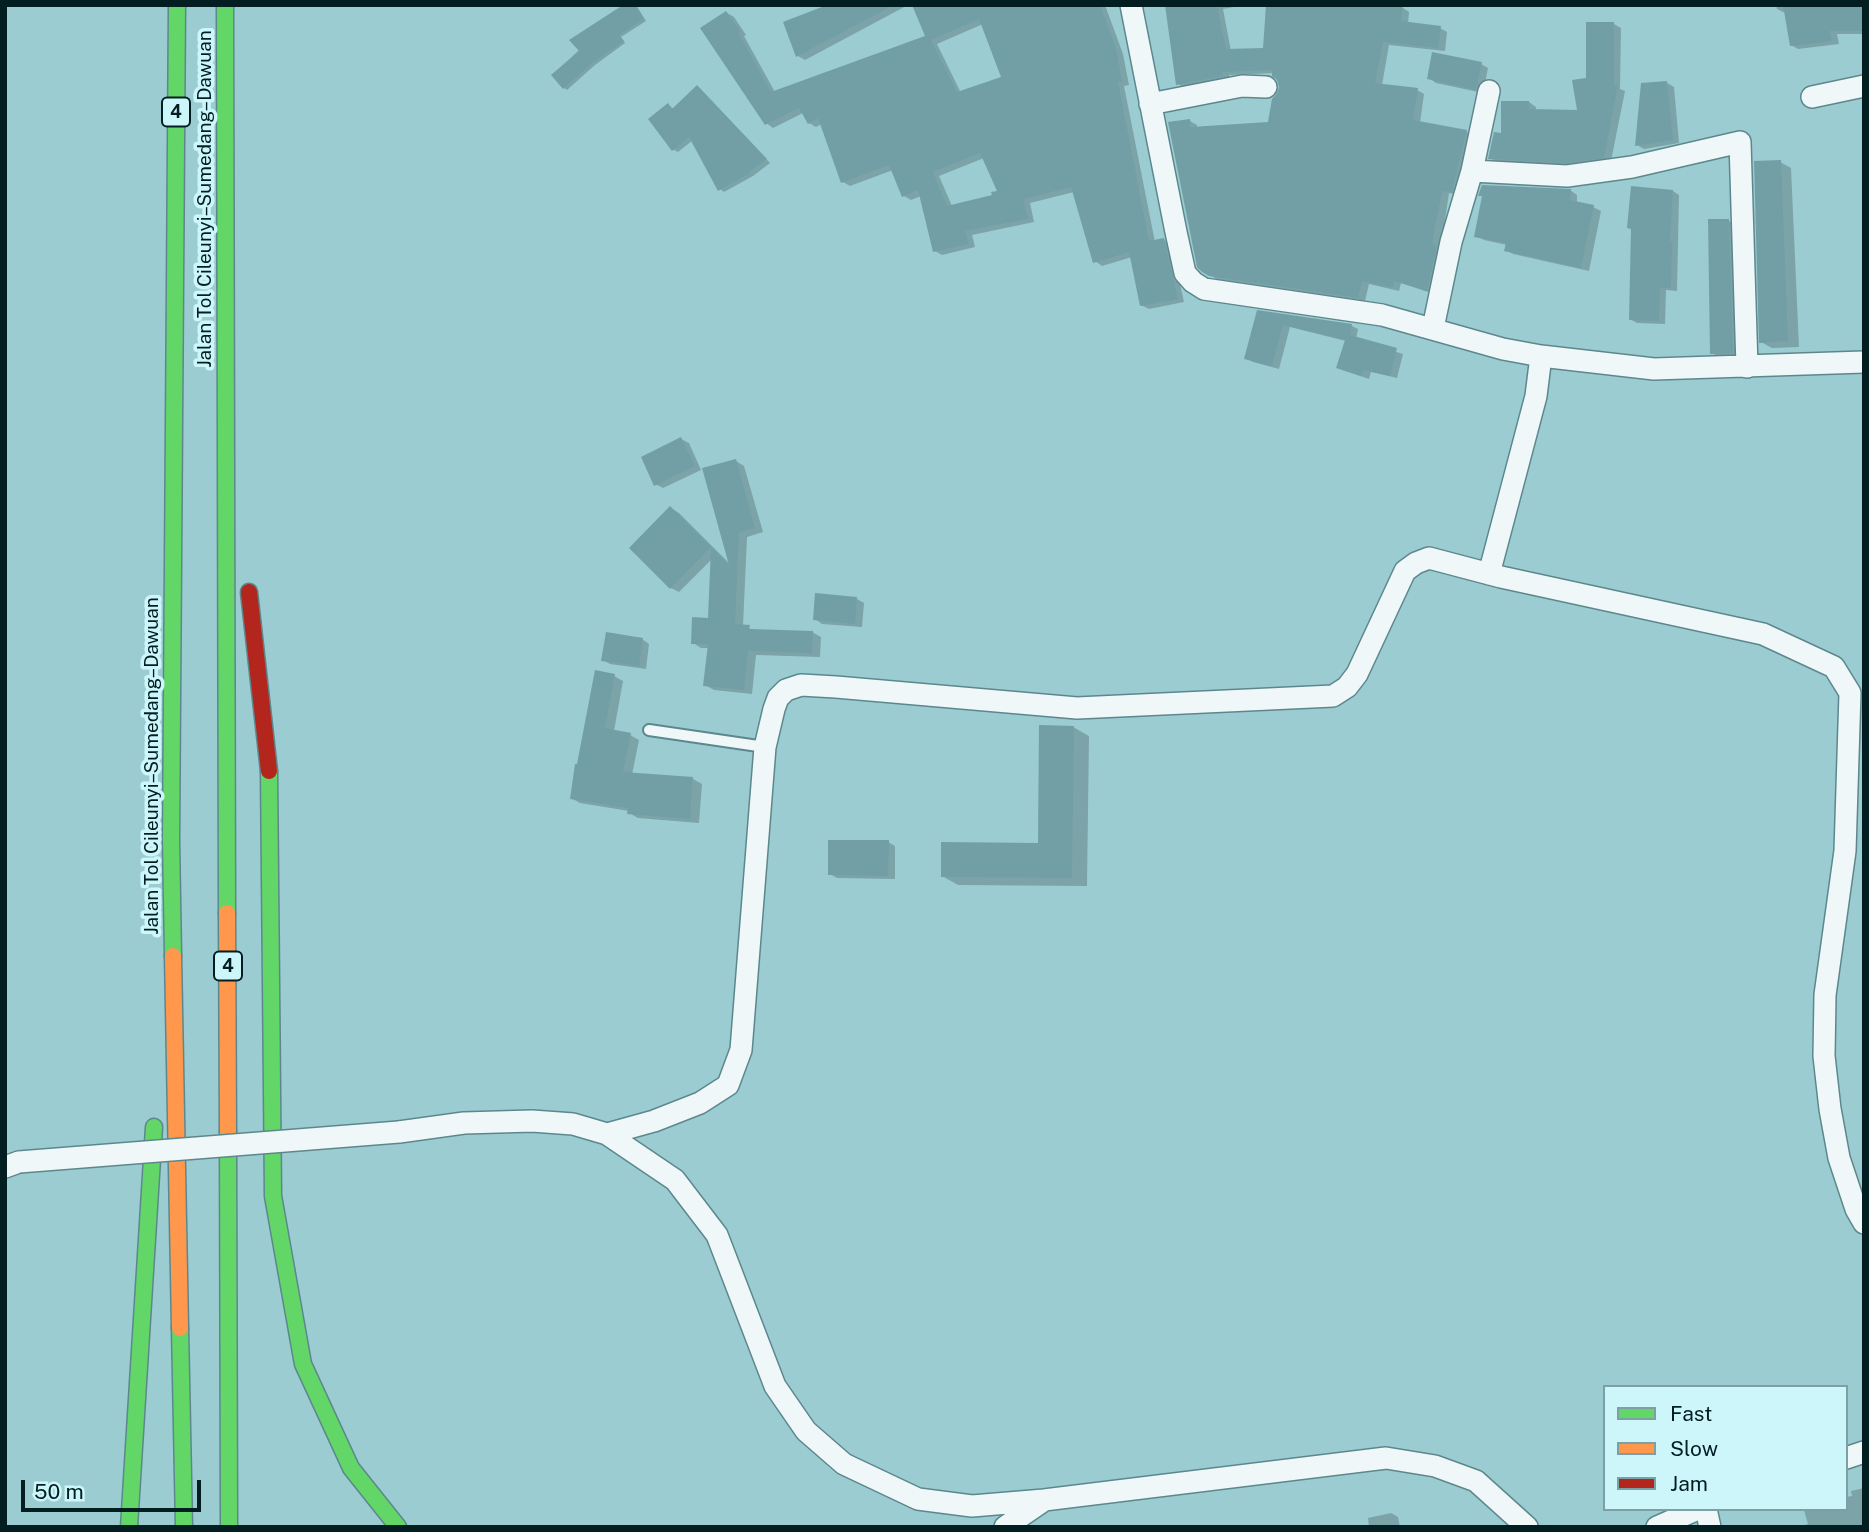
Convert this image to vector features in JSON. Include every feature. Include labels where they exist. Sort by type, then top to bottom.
[{"type":"highway","name":"Jalan Tol Cileunyi–Sumedang–Dawuan","points":[[177,5],[171,840],[184,1527]]},
{"type":"highway","name":"Jalan Tol Cileunyi–Sumedang–Dawuan","points":[[225,5],[229,1527]]},
{"type":"highway","points":[[228,406],[243,539]]},
{"type":"highway","points":[[247,579],[270,780],[273,1196],[303,1364],[351,1468],[398,1527]]},
{"type":"highway","points":[[159,1046],[171,840]]},
{"type":"highway","points":[[130,1527],[155,1115]]},
{"type":"street","points":[[1131,5],[1185,273],[1204,289],[1382,315],[1503,349],[1541,356],[1654,369],[1864,362]]},
{"type":"street","points":[[1150,104],[1242,86],[1266,87]]},
{"type":"street","points":[[1812,97],[1864,86]]},
{"type":"street","points":[[1433,328],[1451,242],[1472,171],[1489,91]]},
{"type":"street","points":[[1472,171],[1567,176],[1632,167],[1740,142],[1747,367]]},
{"type":"street","points":[[1489,574],[1535,396],[1541,356]]},
{"type":"street","points":[[607,1134],[654,1121],[700,1103],[727,1085],[741,1050],[765,747],[778,698],[786,690],[801,685],[1077,708],[1333,696],[1347,687],[1357,674],[1405,571],[1416,562],[1429,558],[1489,574],[1763,634],[1834,667],[1850,693],[1846,851],[1825,995],[1824,1056],[1839,1158],[1856,1209],[1864,1223]]},
{"type":"street","points":[[12,1165],[399,1132],[464,1123],[532,1121],[573,1124],[607,1134],[675,1180],[717,1235],[775,1386],[806,1431],[844,1464],[918,1499],[972,1506],[1044,1500],[1386,1458],[1435,1466],[1476,1481],[1527,1527]]},
{"type":"street","points":[[1005,1527],[1044,1500]]},
{"type":"street","points":[[1657,1527],[1693,1511]]},
{"type":"lane","points":[[649,730],[765,747]]},
{"type":"building","points":[[623,5],[635,5],[644,19],[619,35],[624,41],[591,64],[563,89],[551,75],[579,51],[569,40]]},
{"type":"building","points":[[827,5],[894,5],[796,57],[783,22]]},
{"type":"building","points":[[912,5],[1100,5],[1116,48],[1122,81],[1118,82],[1149,241],[1164,238],[1178,299],[1140,306],[1129,252],[1093,263],[1071,187],[1023,199],[1028,219],[965,231],[969,244],[933,252],[918,190],[902,197],[889,165],[841,183],[818,118],[808,124],[799,108],[765,125],[700,28],[726,11],[740,31],[738,32],[771,92],[925,36]],"holes":[[[979,19],[1001,77],[957,92],[931,40]],[[980,153],[997,191],[991,192],[992,195],[947,206],[933,172]]]},
{"type":"building","points":[[1165,5],[1217,5],[1226,49],[1263,48],[1266,5],[1403,5],[1401,21],[1441,26],[1438,48],[1383,42],[1375,83],[1418,88],[1413,120],[1467,130],[1452,192],[1442,191],[1432,244],[1437,246],[1427,291],[1394,281],[1393,288],[1362,281],[1358,298],[1209,276],[1197,267],[1168,122],[1190,119],[1191,127],[1268,122],[1272,99],[1279,87],[1272,76],[1272,70],[1223,72],[1223,76],[1176,85]]},
{"type":"building","points":[[1783,5],[1864,5],[1864,31],[1830,31],[1832,41],[1790,46]]},
{"type":"building","points":[[1586,22],[1614,22],[1614,86],[1618,85],[1604,158],[1566,163],[1488,159],[1494,132],[1501,133],[1501,101],[1529,101],[1529,109],[1577,110],[1572,80],[1586,78]]},
{"type":"building","points":[[1432,52],[1482,62],[1476,90],[1427,79]]},
{"type":"building","points":[[1667,81],[1673,140],[1635,146],[1641,83]]},
{"type":"building","points":[[697,85],[767,159],[750,173],[718,191],[689,137],[672,151],[648,119],[668,103],[672,109]]},
{"type":"building","points":[[1781,160],[1788,341],[1759,343],[1754,161]]},
{"type":"building","points":[[1482,185],[1571,189],[1570,200],[1594,205],[1581,268],[1504,251],[1506,243],[1474,237],[1482,196],[1478,196]]},
{"type":"building","points":[[1631,186],[1673,190],[1671,288],[1660,288],[1659,321],[1629,320],[1631,229],[1627,228]]},
{"type":"building","points":[[1708,219],[1729,219],[1733,353],[1710,354]]},
{"type":"building","points":[[1257,310],[1352,324],[1350,335],[1397,348],[1390,376],[1364,370],[1362,376],[1336,368],[1345,340],[1283,325],[1272,366],[1244,359]]},
{"type":"building","points":[[681,437],[695,466],[654,486],[641,457]]},
{"type":"building","points":[[736,459],[755,528],[739,532],[735,624],[750,625],[749,629],[813,631],[812,653],[748,651],[744,690],[703,686],[708,644],[691,644],[692,617],[708,618],[711,547],[729,565],[702,468]]},
{"type":"building","points":[[670,506],[711,547],[670,589],[629,548]]},
{"type":"building","points":[[815,593],[857,597],[855,624],[813,620]]},
{"type":"building","points":[[606,632],[643,638],[639,666],[601,661]]},
{"type":"building","points":[[595,670],[615,674],[605,728],[631,733],[623,772],[693,777],[690,819],[627,814],[628,808],[570,799]]},
{"type":"building","points":[[1039,725],[1074,726],[1072,878],[941,877],[941,842],[1038,843]]},
{"type":"building","points":[[828,840],[889,840],[888,876],[828,875]]},
{"type":"traffic: fast","points":[[173,956],[171,840],[177,5]]},
{"type":"traffic: fast","points":[[225,5],[227,913]]},
{"type":"traffic: fast","points":[[269,771],[273,1196],[303,1364],[351,1468],[398,1527]]},
{"type":"traffic: fast","points":[[129,1527],[154,1127]]},
{"type":"traffic: fast","points":[[228,1131],[229,1527]]},
{"type":"traffic: fast","points":[[180,1328],[184,1527]]},
{"type":"traffic: slow","points":[[227,913],[228,1131]]},
{"type":"traffic: slow","points":[[173,956],[180,1328]]},
{"type":"traffic: jam","points":[[249,592],[269,771]]}]
